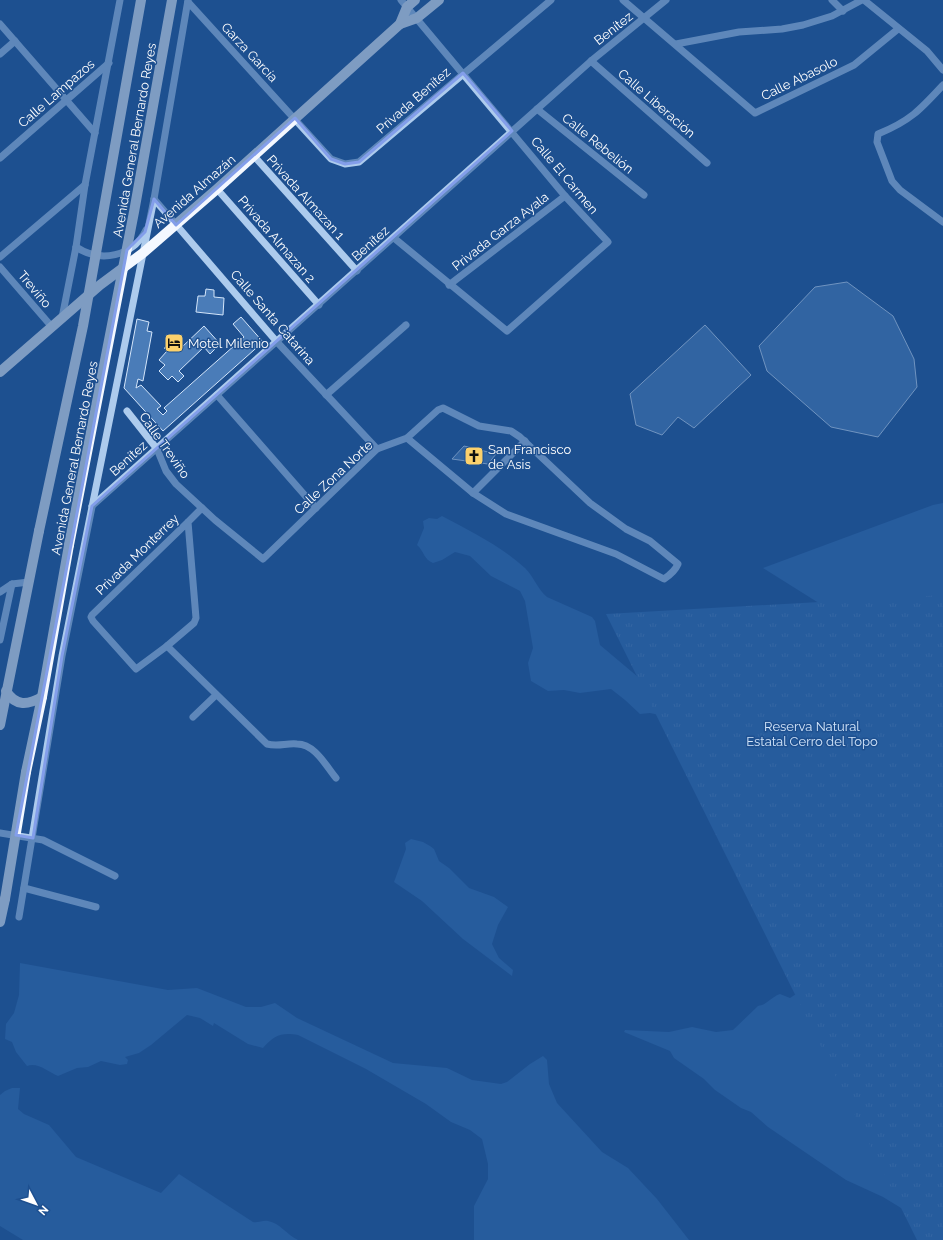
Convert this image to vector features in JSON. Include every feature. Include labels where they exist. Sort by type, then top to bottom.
[{"type":"main road","name":"Avenida General Bernardo Reyes","points":[[0,725],[39,531],[83,326],[141,0]]},
{"type":"main road","name":"Avenida General Bernardo Reyes","points":[[0,922],[26,772],[67,567],[69,545],[134,212],[172,0]]},
{"type":"main road","name":"Avenida Almazán","points":[[0,372],[100,285],[143,253],[176,225],[400,24],[417,18],[439,0]]},
{"type":"main road","name":"Avenida Almazán","points":[[400,24],[408,2]]},
{"type":"main road","points":[[6,691],[15,702],[21,704],[28,704],[42,697]]},
{"type":"street","points":[[62,318],[76,247],[85,185],[120,0]]},
{"type":"street","name":"Privada Benítez","points":[[380,146],[463,73],[551,0]]},
{"type":"street","points":[[623,0],[644,19],[676,44],[739,32],[782,29],[803,25],[832,16],[863,0],[934,57],[943,70]]},
{"type":"street","name":"Benítez","points":[[92,506],[591,61],[666,0]]},
{"type":"street","points":[[832,0],[843,11]]},
{"type":"street","points":[[19,917],[62,656],[154,199],[188,1]]},
{"type":"street","name":"Garza García","points":[[188,1],[331,159],[345,164],[359,162],[380,146]]},
{"type":"street","name":"Calle El Carmen","points":[[408,2],[417,18],[565,196],[608,242],[506,331],[449,285]]},
{"type":"street","points":[[0,24],[67,99],[95,133]]},
{"type":"street","name":"Calle Abasolo","points":[[676,44],[755,113],[854,65],[898,29]]},
{"type":"street","points":[[0,54],[16,41]]},
{"type":"street","name":"Calle Liberación","points":[[591,61],[707,163]]},
{"type":"street","name":"Calle Lampazos","points":[[0,158],[109,63]]},
{"type":"street","points":[[943,85],[911,117],[899,125],[878,134],[877,142],[890,177],[896,187],[943,222]]},
{"type":"street","name":"Calle Rebelión","points":[[537,109],[644,195]]},
{"type":"street","name":"Privada Almazan 1","points":[[254,156],[357,271]]},
{"type":"street","points":[[0,257],[85,185]]},
{"type":"street","name":"Privada Almazan 2","points":[[217,189],[319,305]]},
{"type":"street","name":"Privada Garza Ayala","points":[[449,285],[565,196]]},
{"type":"street","name":"Calle Santa Catarina","points":[[154,199],[277,342],[377,449]]},
{"type":"street","points":[[76,247],[96,256],[117,254],[136,244],[145,232],[149,222]]},
{"type":"street","points":[[394,238],[449,285]]},
{"type":"street","name":"Treviño","points":[[0,267],[52,327]]},
{"type":"street","points":[[326,395],[406,325]]},
{"type":"street","points":[[217,395],[316,508]]},
{"type":"street","name":"Calle Zona Norte","points":[[263,559],[377,449],[407,438],[438,410],[443,408],[479,426],[512,431],[525,441]]},
{"type":"street","name":"Calle Treviño","points":[[127,411],[157,449],[171,478],[202,508],[263,559]]},
{"type":"street","points":[[407,438],[473,493],[506,514],[616,554],[664,579],[672,574],[678,564],[650,541],[626,529],[590,503],[525,441],[473,493]]},
{"type":"street","name":"Privada Monterrey","points":[[167,646],[136,669],[91,618],[202,508]]},
{"type":"street","points":[[188,522],[196,618],[194,623],[167,646],[267,744],[280,746],[298,744],[308,747],[313,750],[336,778]]},
{"type":"street","points":[[0,592],[12,584],[29,582]]},
{"type":"street","points":[[0,640],[12,584]]},
{"type":"street","points":[[50,654],[62,656]]},
{"type":"street","points":[[193,717],[216,695]]},
{"type":"street","points":[[0,833],[43,840],[115,876]]},
{"type":"street","points":[[24,888],[96,907]]},
{"type":"highlighted area","points":[[463,73],[512,131],[92,506],[62,656],[33,838],[16,835],[127,250],[145,232],[154,199],[176,225],[295,118],[331,159],[345,164],[359,162]]},
{"type":"green space","points":[[943,503],[943,681],[763,568],[933,505]]},
{"type":"green space","points":[[442,516],[485,539],[516,560],[525,568],[547,597],[592,617],[595,621],[600,645],[644,682],[659,715],[650,713],[640,714],[611,689],[580,693],[564,690],[548,691],[531,681],[528,663],[533,648],[525,601],[520,591],[491,576],[470,556],[455,552],[442,560],[433,563],[426,558],[417,545],[424,528],[423,521],[429,518],[437,519]]},
{"type":"green space","name":"Reserva Natural Estatal Cerro del Topo","points":[[943,595],[943,1240],[917,1240],[606,614]]},
{"type":"green space","points":[[411,839],[423,842],[434,849],[439,861],[449,868],[469,888],[494,897],[508,907],[498,925],[492,944],[499,958],[513,970],[512,976],[463,939],[422,901],[394,882],[406,849],[405,843]]},
{"type":"green space","points":[[20,963],[168,990],[197,988],[246,1007],[261,1007],[275,1003],[297,1018],[393,1063],[447,1068],[472,1080],[501,1084],[507,1082],[543,1056],[547,1060],[549,1084],[557,1103],[602,1152],[628,1168],[657,1199],[689,1240],[474,1240],[474,1206],[488,1179],[488,1164],[482,1139],[470,1130],[451,1122],[426,1104],[366,1069],[298,1035],[283,1034],[275,1037],[263,1048],[248,1044],[214,1023],[213,1026],[200,1018],[187,1015],[151,1045],[139,1053],[125,1057],[128,1060],[127,1064],[120,1065],[101,1061],[88,1067],[77,1068],[58,1076],[39,1066],[27,1066],[16,1052],[12,1042],[5,1039],[6,1024],[14,1013],[19,995]]},
{"type":"green space","points":[[802,990],[943,1240],[929,1225],[883,1197],[846,1180],[768,1127],[751,1112],[741,1108],[715,1090],[704,1079],[674,1058],[670,1051],[624,1032],[625,1030],[669,1032],[692,1027],[716,1032],[733,1030],[758,1006],[780,994],[790,998]]},
{"type":"green space","points":[[12,1088],[20,1088],[18,1109],[24,1114],[49,1125],[76,1157],[161,1193],[179,1174],[253,1222],[272,1222],[298,1240],[23,1240],[0,1226],[0,1095]]},
{"type":"building","points":[[847,282],[893,316],[914,359],[917,387],[878,437],[831,427],[767,371],[759,346],[815,287]]},
{"type":"building","points":[[206,289],[214,290],[214,297],[224,298],[223,315],[196,312],[198,296],[205,296]]},
{"type":"building","points":[[241,317],[263,342],[163,431],[124,388],[137,319],[149,322],[147,331],[152,332],[143,381],[138,379],[136,388],[141,385],[161,406],[157,409],[163,415],[167,411],[164,408],[244,337],[233,324]]},
{"type":"building","points":[[705,325],[751,375],[694,428],[678,417],[662,435],[636,425],[630,394]]},
{"type":"building","points":[[204,326],[220,344],[210,354],[204,347],[179,371],[184,376],[178,382],[172,376],[168,380],[159,371],[165,365],[159,360],[167,351],[164,348],[173,340],[181,348]]},
{"type":"building","name":"San Francisco de Asis","points":[[464,446],[496,454],[488,464],[452,459]]},
{"type":"place","name":"Motel Milenio","points":[[174,343]]},
{"type":"place","name":"San Francisco de Asis","points":[[474,456]]}]
